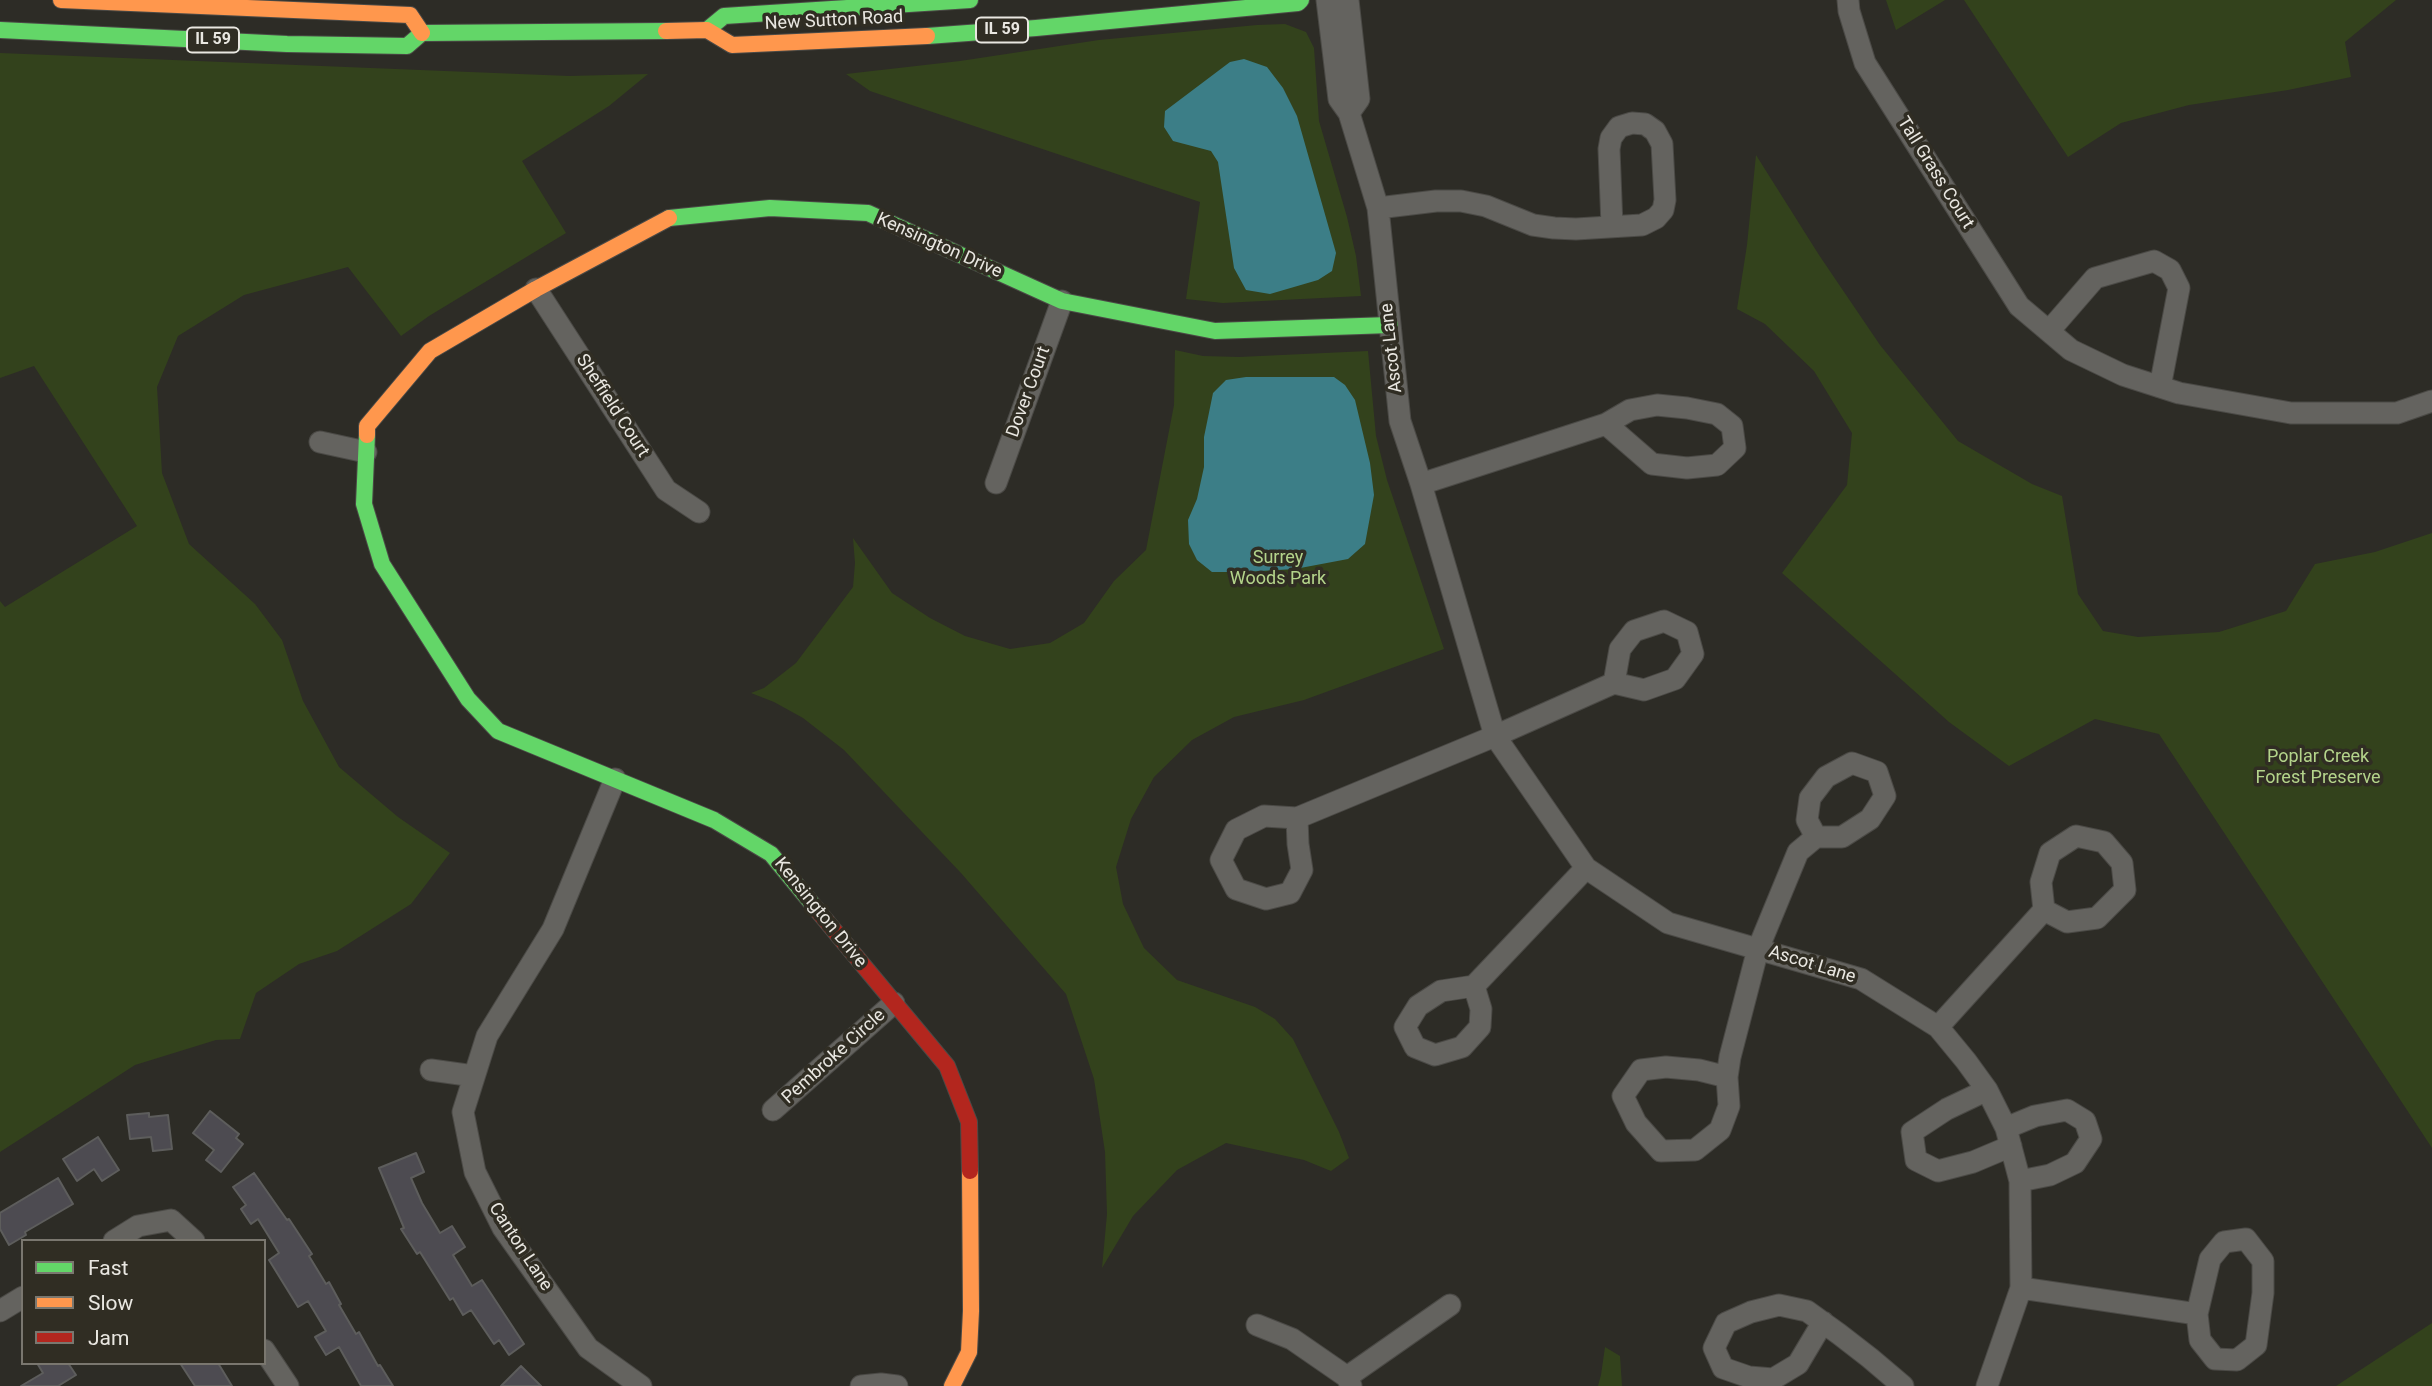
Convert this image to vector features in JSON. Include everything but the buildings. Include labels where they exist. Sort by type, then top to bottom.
[{"type":"street","name":"IL 59","points":[[61,0],[410,15],[422,33]]},
{"type":"street","name":"New Sutton Road","points":[[707,30],[724,16],[971,0]]},
{"type":"street","name":"New Sutton Road","points":[[0,30],[287,44],[407,46],[422,33],[707,30],[732,45],[1036,28],[1301,0]]},
{"type":"street","name":"Ascot Lane","points":[[1327,0],[1339,99],[1349,113],[1378,208],[1400,421],[1421,484],[1494,736],[1586,868],[1668,923],[1861,979],[1938,1027],[1987,1090],[2009,1137],[2020,1181],[2021,1288],[1987,1386]]},
{"type":"street","points":[[1348,0],[1359,99],[1349,113]]},
{"type":"street","name":"Tall Grass Court","points":[[1848,0],[1865,63],[2019,306],[2071,350],[2123,375],[2160,387],[2189,395],[2291,413],[2398,413],[2432,401]]},
{"type":"street","points":[[1378,208],[1436,201],[1461,201],[1486,206],[1533,225],[1576,229],[1642,225],[1663,211],[1665,200],[1662,144],[1655,131],[1645,124],[1632,123],[1619,127],[1611,138],[1609,149],[1612,226]]},
{"type":"street","name":"Kensington Drive","points":[[953,1386],[969,1352],[969,1122],[947,1066],[771,853],[714,820],[498,731],[468,699],[382,564],[364,504],[367,426],[430,351],[536,289],[671,217],[770,208],[867,213],[1062,301],[1215,331],[1390,325]]},
{"type":"street","points":[[2049,331],[2095,278],[2154,261],[2170,270],[2179,288],[2160,387]]},
{"type":"street","name":"Sheffield Court","points":[[536,289],[666,489],[699,512]]},
{"type":"street","name":"Dover Court","points":[[996,483],[1062,301]]},
{"type":"street","points":[[1421,484],[1606,424],[1630,411],[1657,405],[1717,414],[1732,426],[1735,448],[1717,465],[1687,468],[1652,464],[1606,424]]},
{"type":"street","points":[[320,442],[366,452]]},
{"type":"street","points":[[1297,818],[1302,870],[1290,894],[1266,899],[1236,889],[1221,860],[1236,830],[1264,816],[1297,818],[1614,683]]},
{"type":"street","name":"Canton Lane","points":[[615,779],[553,929],[487,1036],[463,1112],[475,1172],[503,1228],[588,1348],[641,1386]]},
{"type":"street","points":[[2076,836],[2104,842],[2122,863],[2125,890],[2097,918],[2067,922],[2044,910],[2040,882],[2050,853],[2076,836]]},
{"type":"street","name":"Ascot Lane","points":[[1727,1077],[1699,1070],[1667,1067],[1641,1070],[1623,1096],[1636,1123],[1661,1152],[1695,1150],[1720,1130],[1729,1106],[1727,1077],[1730,1056],[1758,949],[1798,852],[1816,837]]},
{"type":"street","points":[[1474,986],[1586,868]]},
{"type":"street","points":[[1938,1027],[2044,910]]},
{"type":"street","name":"Pembroke Circle","points":[[773,1110],[894,1003]]},
{"type":"street","points":[[432,1070],[474,1076]]},
{"type":"street","points":[[1987,1090],[1947,1109],[1912,1132],[1916,1160],[1938,1171],[1973,1161],[2035,1116],[2067,1110],[2085,1121],[2091,1139],[2075,1163],[2050,1175],[2020,1181]]},
{"type":"street","points":[[117,1239],[138,1226],[171,1220],[192,1239]]},
{"type":"street","points":[[2246,1239],[2263,1261],[2263,1293],[2256,1345],[2237,1360],[2215,1359],[2200,1340],[2197,1314],[2210,1259],[2224,1242],[2246,1239]]},
{"type":"street","points":[[2021,1288],[2197,1314]]},
{"type":"street","points":[[0,1311],[21,1298]]},
{"type":"street","points":[[1257,1325],[1292,1339],[1349,1381],[1450,1305]]},
{"type":"street","points":[[1822,1322],[1798,1364],[1773,1379],[1749,1377],[1723,1368],[1714,1348],[1726,1323],[1751,1312],[1779,1306],[1807,1311],[1822,1322],[1870,1358],[1903,1386]]},
{"type":"street","points":[[266,1353],[288,1386]]},
{"type":"street","points":[[861,1386],[897,1386]]},
{"type":"green space","points":[[1886,0],[1945,0],[1896,30]]},
{"type":"green space","points":[[1964,0],[2396,0],[2345,42],[2351,77],[2189,105],[2121,123],[2068,157]]},
{"type":"green space","points":[[1285,24],[1306,32],[1314,48],[1319,121],[1347,217],[1361,296],[1223,303],[1186,299],[1200,202],[870,91],[846,74],[960,61],[1099,40]]},
{"type":"green space","points":[[0,53],[569,76],[648,74],[609,106],[522,161],[566,233],[429,316],[401,336],[348,267],[244,295],[178,336],[157,387],[162,473],[189,544],[255,604],[282,640],[303,701],[339,767],[398,817],[450,853],[411,904],[337,951],[299,964],[256,993],[240,1039],[216,1040],[135,1065],[0,1152],[0,601],[5,607],[137,526],[34,366],[0,378]]},
{"type":"green space","name":"Poplar Creek Forest Preserve","points":[[1756,155],[1880,345],[1958,441],[2032,484],[2062,496],[2078,594],[2103,631],[2138,637],[2219,632],[2286,611],[2315,564],[2375,552],[2432,533],[2432,1148],[2159,734],[2095,719],[2009,766],[1949,722],[1782,573],[1847,485],[1852,433],[1814,371],[1765,324],[1737,309]]},
{"type":"green space","name":"Surrey Woods Park","points":[[1175,350],[1203,356],[1239,357],[1368,351],[1376,436],[1387,480],[1444,649],[1304,700],[1234,717],[1192,740],[1154,777],[1131,819],[1116,867],[1123,904],[1144,948],[1177,980],[1255,1007],[1275,1019],[1293,1039],[1349,1158],[1331,1171],[1304,1160],[1226,1143],[1177,1170],[1133,1216],[1102,1268],[1107,1214],[1105,1152],[1094,1079],[1066,994],[961,873],[844,750],[803,718],[751,693],[764,688],[796,663],[853,587],[853,538],[892,593],[930,618],[965,636],[1010,649],[1050,643],[1084,623],[1114,581],[1146,550],[1174,405]]},
{"type":"green space","points":[[2432,1323],[2432,1386],[2336,1386]]},
{"type":"green space","points":[[1605,1347],[1620,1356],[1622,1386],[1598,1386]]},
{"type":"water","points":[[1244,59],[1267,67],[1283,88],[1297,116],[1336,253],[1332,271],[1318,280],[1270,294],[1246,290],[1234,268],[1218,162],[1211,151],[1173,141],[1164,127],[1165,111],[1230,62]]},
{"type":"water","points":[[1246,377],[1334,377],[1345,385],[1355,400],[1370,463],[1374,495],[1365,544],[1348,559],[1295,569],[1243,572],[1212,572],[1197,560],[1189,544],[1188,520],[1197,499],[1204,467],[1204,437],[1213,393],[1226,380]]},
{"type":"traffic: fast","points":[[707,30],[724,16],[970,0]]},
{"type":"traffic: fast","points":[[927,36],[1298,3],[1301,0]]},
{"type":"traffic: fast","points":[[0,30],[287,44],[407,46],[422,33],[666,31]]},
{"type":"traffic: fast","points":[[669,218],[770,208],[868,213],[1062,301],[1215,331],[1390,325]]},
{"type":"traffic: fast","points":[[367,435],[364,504],[382,564],[468,699],[498,731],[714,820],[771,854],[818,911]]},
{"type":"traffic: slow","points":[[61,0],[410,15],[422,33]]},
{"type":"traffic: slow","points":[[666,31],[707,30],[732,45],[927,36]]},
{"type":"traffic: slow","points":[[367,435],[367,426],[430,351],[536,289],[669,218]]},
{"type":"traffic: slow","points":[[952,1386],[969,1352],[970,1171]]},
{"type":"traffic: jam","points":[[818,911],[947,1066],[969,1122],[970,1171]]}]
